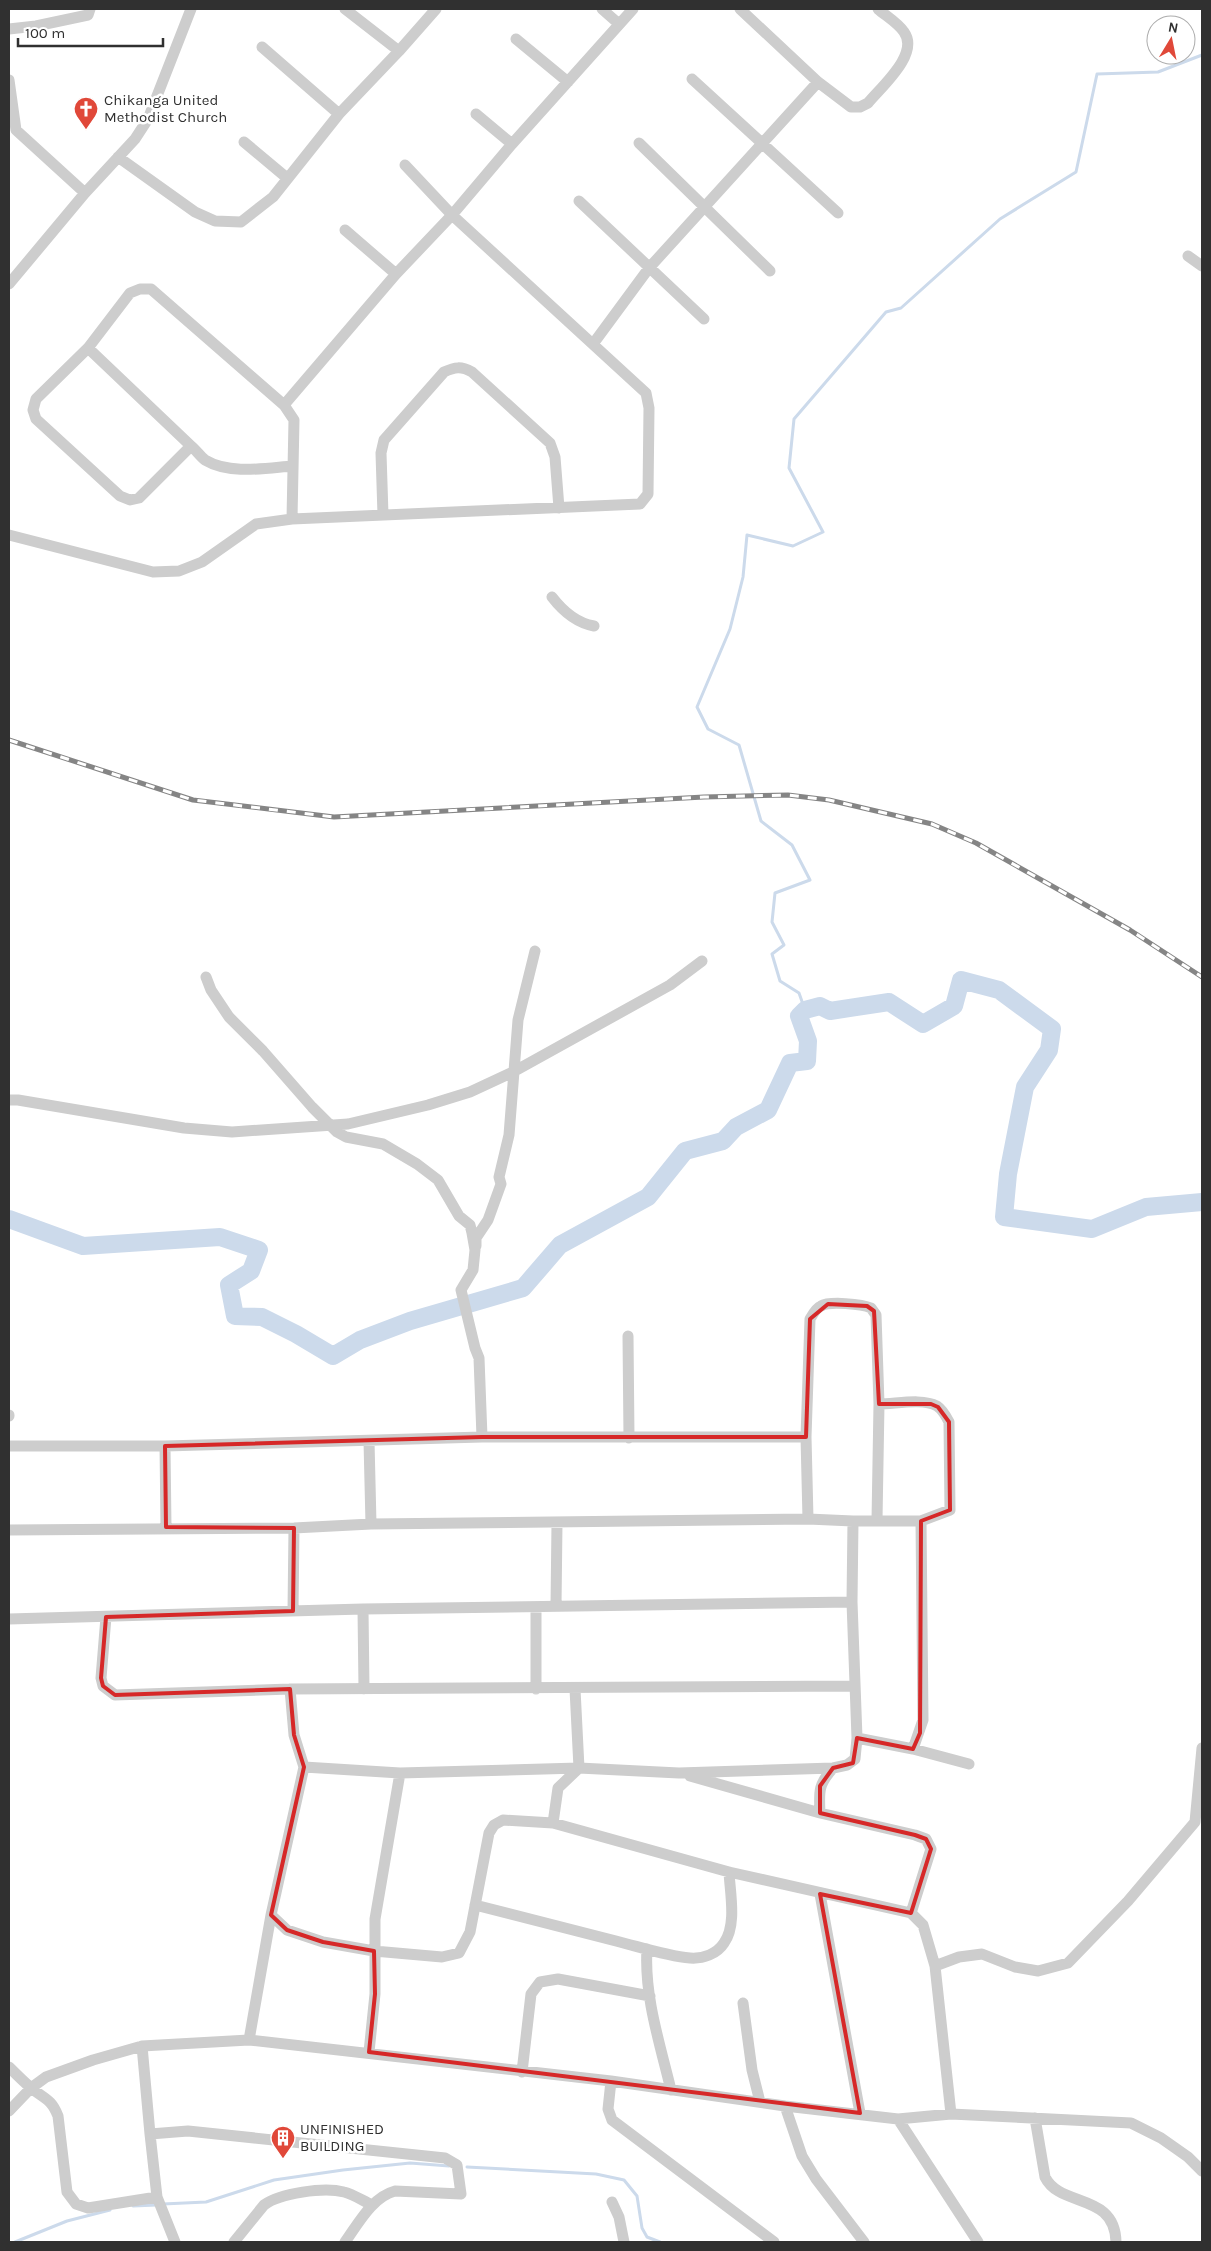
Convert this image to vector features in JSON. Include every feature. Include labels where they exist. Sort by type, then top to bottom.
[{"type":"street","points":[[9,29],[68,21],[88,15],[90,9]]},
{"type":"street","points":[[9,284],[85,193],[135,139],[148,119],[191,9]]},
{"type":"street","points":[[345,9],[400,51]]},
{"type":"street","points":[[118,157],[194,212],[215,221],[241,222],[273,197],[339,114],[400,51],[436,9]]},
{"type":"street","points":[[602,9],[619,24]]},
{"type":"street","points":[[284,405],[396,274],[452,216],[512,144],[632,9]]},
{"type":"street","points":[[740,9],[818,82],[851,107],[860,107],[868,103],[906,59],[909,44],[904,32],[878,9]]},
{"type":"street","points":[[516,39],[568,82]]},
{"type":"street","points":[[262,47],[339,114]]},
{"type":"street","points":[[692,79],[838,213]]},
{"type":"street","points":[[9,80],[13,134],[85,193]]},
{"type":"street","points":[[593,344],[649,268],[702,207],[818,82]]},
{"type":"street","points":[[476,114],[512,144]]},
{"type":"street","points":[[244,142],[287,178]]},
{"type":"street","points":[[639,143],[770,272]]},
{"type":"street","points":[[9,536],[153,572],[179,571],[202,562],[256,524],[292,519],[640,504],[648,494],[650,408],[646,393],[452,216],[405,165]]},
{"type":"street","points":[[579,201],[704,319]]},
{"type":"street","points":[[345,230],[396,274]]},
{"type":"street","points":[[1188,256],[1202,266]]},
{"type":"street","points":[[191,446],[139,498],[130,500],[120,496],[36,419],[33,410],[36,399],[88,348],[130,293],[140,289],[151,289],[284,405],[294,420],[292,519]]},
{"type":"street","points":[[88,348],[206,460],[229,467],[253,469],[293,466]]},
{"type":"street","points":[[383,515],[381,453],[384,440],[444,372],[455,367],[472,372],[550,443],[555,457],[559,508]]},
{"type":"street","points":[[552,597],[570,616],[585,624],[594,626]]},
{"type":"street","points":[[482,1437],[479,1358],[474,1348],[461,1290],[473,1270],[476,1238],[488,1220],[501,1184],[499,1177],[509,1136],[518,1020],[535,951]]},
{"type":"street","points":[[9,1100],[184,1128],[232,1132],[348,1124],[428,1105],[470,1092],[513,1072],[670,985],[702,961]]},
{"type":"street","points":[[206,977],[211,990],[229,1017],[263,1051],[312,1107],[332,1125],[336,1132],[346,1137],[383,1144],[438,1180],[459,1216],[470,1225],[475,1250]]},
{"type":"street","points":[[808,1519],[806,1436],[809,1328],[813,1314],[820,1306],[828,1304],[867,1306],[876,1315],[879,1404],[877,1520]]},
{"type":"street","points":[[628,1336],[629,1438]]},
{"type":"street","points":[[9,1530],[294,1528],[371,1524],[808,1519],[921,1521],[950,1510],[949,1422],[938,1407],[931,1404],[879,1404]]},
{"type":"street","points":[[9,1446],[165,1446],[482,1437],[806,1436]]},
{"type":"street","points":[[368,1441],[371,1524]]},
{"type":"street","points":[[165,1446],[166,1528]]},
{"type":"street","points":[[304,1767],[400,1773],[579,1768],[679,1773],[833,1768],[853,1763],[856,1756],[857,1738],[852,1602],[853,1521]]},
{"type":"street","points":[[913,1749],[923,1720],[921,1521]]},
{"type":"street","points":[[556,1606],[557,1523]]},
{"type":"street","points":[[293,1611],[294,1528]]},
{"type":"street","points":[[9,1619],[293,1611],[852,1602]]},
{"type":"street","points":[[536,1607],[536,1689]]},
{"type":"street","points":[[363,1610],[364,1689]]},
{"type":"street","points":[[106,1617],[101,1678],[103,1686],[116,1695],[290,1689],[575,1689],[854,1686]]},
{"type":"street","points":[[249,2040],[271,1915],[304,1767],[294,1735],[290,1689]]},
{"type":"street","points":[[553,1822],[558,1788],[579,1768],[575,1689]]},
{"type":"street","points":[[857,1738],[913,1749],[969,1764]]},
{"type":"street","points":[[935,1966],[959,1957],[982,1954],[1015,1967],[1038,1971],[1068,1964],[1128,1901],[1195,1822],[1202,1748]]},
{"type":"street","points":[[820,1813],[820,1786],[823,1779],[833,1768]]},
{"type":"street","points":[[369,2052],[375,1994],[375,1919],[400,1773]]},
{"type":"street","points":[[679,1773],[820,1813],[926,1839],[931,1849],[912,1913]]},
{"type":"street","points":[[271,1915],[287,1930],[323,1942],[374,1951],[442,1957],[454,1955],[464,1946],[470,1932],[489,1833],[494,1825],[503,1820],[553,1822],[729,1872],[820,1894],[912,1913],[923,1924],[935,1966],[951,2114]]},
{"type":"street","points":[[475,1905],[691,1958],[711,1955],[724,1943],[731,1922],[729,1872]]},
{"type":"street","points":[[820,1894],[860,2113]]},
{"type":"street","points":[[647,1948],[646,1968],[650,1996],[671,2090]]},
{"type":"street","points":[[522,2072],[532,1994],[540,1982],[558,1978],[650,1996]]},
{"type":"street","points":[[743,2003],[752,2070],[760,2102]]},
{"type":"street","points":[[9,2111],[31,2088],[46,2077],[93,2060],[142,2046],[249,2040],[369,2052],[898,2119],[951,2114],[1131,2123],[1161,2138],[1188,2157],[1202,2171]]},
{"type":"street","points":[[142,2046],[150,2134],[160,2204],[176,2242]]},
{"type":"street","points":[[9,2067],[31,2088],[49,2099],[54,2106],[58,2116],[66,2192],[76,2204],[88,2208],[160,2204]]},
{"type":"street","points":[[611,2082],[608,2109],[612,2120],[774,2242]]},
{"type":"street","points":[[785,2106],[802,2156],[816,2179],[864,2242]]},
{"type":"street","points":[[1036,2118],[1045,2177],[1048,2183],[1054,2189],[1091,2204],[1108,2216],[1115,2225],[1116,2242]]},
{"type":"street","points":[[898,2119],[978,2242]]},
{"type":"street","points":[[150,2134],[188,2131],[445,2158],[457,2165],[461,2194],[396,2191],[383,2195],[372,2205],[345,2242]]},
{"type":"street","points":[[234,2242],[264,2205],[269,2201],[286,2196],[326,2190],[339,2191],[346,2192],[372,2205]]},
{"type":"street","points":[[612,2202],[619,2217],[624,2242]]},
{"type":"highlighted area","points":[[828,1304],[867,1306],[874,1311],[879,1404],[931,1404],[938,1407],[949,1422],[950,1510],[921,1521],[920,1733],[913,1749],[857,1738],[853,1763],[833,1768],[820,1786],[820,1813],[915,1835],[926,1839],[931,1849],[911,1913],[820,1894],[860,2113],[369,2052],[375,1994],[374,1951],[323,1942],[287,1930],[271,1915],[304,1767],[294,1735],[290,1689],[115,1695],[103,1686],[101,1678],[106,1617],[293,1611],[294,1528],[166,1527],[165,1446],[482,1437],[806,1437],[810,1319]]},
{"type":"waterway","points":[[805,1010],[799,993],[780,981],[772,954],[784,945],[772,922],[775,893],[810,880],[792,845],[761,821],[739,745],[708,729],[697,707],[730,629],[743,577],[747,535],[793,546],[823,532],[789,468],[794,419],[886,312],[901,308],[1000,219],[1076,172],[1097,74],[1158,72],[1202,55]]},
{"type":"waterway","points":[[9,1219],[83,1246],[220,1237],[259,1250],[251,1271],[229,1285],[235,1316],[262,1317],[333,1356],[360,1340],[410,1321],[523,1288],[560,1245],[648,1197],[685,1151],[723,1141],[736,1127],[768,1110],[790,1063],[807,1061],[808,1041],[799,1016],[805,1010],[820,1006],[830,1011],[889,1002],[923,1024],[954,1006],[961,980],[999,990],[1052,1029],[1049,1050],[1025,1087],[1008,1174],[1004,1217],[1092,1229],[1146,1207],[1202,1202]]},
{"type":"waterway","points":[[163,2204],[206,2202],[274,2180],[343,2170],[410,2163],[449,2166]]},
{"type":"waterway","points":[[467,2167],[596,2174],[624,2180],[637,2196],[642,2228],[647,2237],[660,2242]]},
{"type":"waterway","points":[[133,2206],[157,2205]]},
{"type":"waterway","points":[[15,2242],[67,2221],[110,2210]]},
{"type":"railway","points":[[9,740],[193,800],[334,817],[704,797],[788,795],[829,800],[932,824],[976,843],[1130,930],[1202,977]]},
{"type":"place","name":"Chikanga United Methodist Church","points":[[86,130]]},
{"type":"place","name":"UNFINISHED BUILDING","points":[[283,2159]]}]
